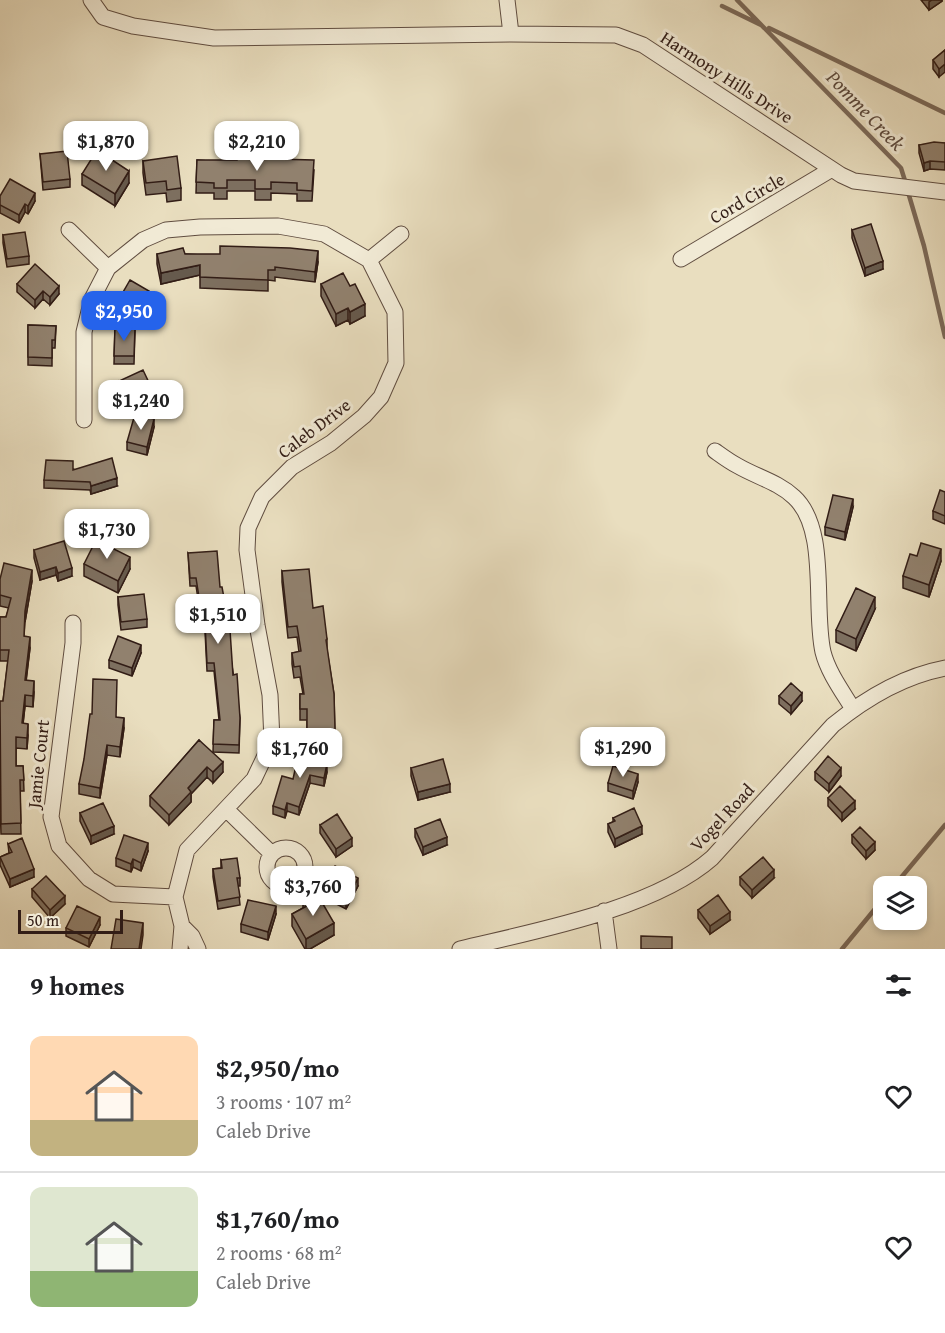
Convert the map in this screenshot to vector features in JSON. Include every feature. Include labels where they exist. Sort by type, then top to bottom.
[{"type":"street","name":"Harmony Hills Drive","points":[[91,0],[103,17],[134,26],[214,38],[616,35],[643,45],[832,169],[854,181],[945,192]]},
{"type":"street","points":[[507,0],[512,34]]},
{"type":"street","name":"Cord Circle","points":[[681,259],[832,169]]},
{"type":"street","points":[[84,420],[84,332],[92,299],[108,268],[143,240],[166,230],[278,226],[324,234],[369,260],[401,234]]},
{"type":"street","points":[[69,230],[108,268]]},
{"type":"street","name":"Caleb Drive","points":[[180,949],[182,926],[175,897],[187,850],[254,779],[272,741],[270,695],[257,625],[248,550],[248,528],[262,496],[292,467],[332,443],[364,416],[381,397],[396,363],[395,312],[369,260]]},
{"type":"street","points":[[715,452],[738,466],[776,483],[795,497],[807,511],[815,541],[823,652],[836,682],[853,709]]},
{"type":"street","name":"Jamie Court","points":[[73,623],[73,642],[51,817],[59,846],[89,879],[113,894],[175,897]]},
{"type":"street","name":"Vogel Road","points":[[460,949],[604,911],[669,888],[697,871],[712,858],[833,725],[853,709],[908,678],[945,668]]},
{"type":"street","points":[[226,810],[272,854]]},
{"type":"street","points":[[604,911],[609,949]]},
{"type":"street","name":"Caleb Drive","points":[[182,926],[192,936],[198,949]]},
{"type":"building","points":[[945,50],[945,64],[939,69],[933,60]]},
{"type":"building","points":[[934,142],[945,143],[945,162],[924,163],[919,145]]},
{"type":"building","points":[[97,150],[129,171],[115,194],[82,174]]},
{"type":"building","points":[[67,151],[70,179],[43,182],[40,154]]},
{"type":"building","points":[[177,156],[181,188],[167,190],[166,181],[146,183],[143,161]]},
{"type":"building","points":[[237,158],[314,160],[312,191],[297,190],[297,183],[271,182],[271,189],[255,189],[255,180],[227,180],[227,188],[214,188],[214,183],[196,182],[197,160],[237,160]]},
{"type":"building","points":[[10,179],[35,193],[28,206],[25,204],[19,215],[0,205],[0,196]]},
{"type":"building","points":[[871,224],[883,261],[865,268],[852,230]]},
{"type":"building","points":[[25,232],[29,256],[7,259],[3,235]]},
{"type":"building","points":[[220,246],[318,251],[315,272],[275,267],[275,270],[268,270],[268,280],[200,277],[200,265],[161,273],[157,254],[183,248],[185,254],[220,254]]},
{"type":"building","points":[[35,264],[59,286],[50,297],[43,291],[35,300],[17,284]]},
{"type":"building","points":[[343,273],[350,286],[355,284],[365,304],[350,312],[348,308],[336,314],[321,284]]},
{"type":"building","points":[[130,280],[149,291],[137,313],[121,304],[126,296],[122,294]]},
{"type":"building","points":[[28,325],[56,326],[55,340],[52,340],[52,358],[28,357]]},
{"type":"building","points":[[115,327],[135,328],[134,356],[114,356]]},
{"type":"building","points":[[143,370],[151,387],[127,399],[119,381]]},
{"type":"building","points":[[135,414],[154,419],[147,447],[127,442]]},
{"type":"building","points":[[112,458],[117,478],[91,486],[90,482],[44,480],[46,460],[73,461],[73,470]]},
{"type":"building","points":[[940,490],[945,492],[945,516],[933,511]]},
{"type":"building","points":[[833,495],[853,499],[845,532],[825,527]]},
{"type":"building","points":[[96,540],[130,557],[118,581],[84,564]]},
{"type":"building","points":[[64,541],[72,568],[58,573],[56,567],[40,572],[34,550]]},
{"type":"building","points":[[921,543],[941,549],[929,585],[903,576],[910,554],[917,556]]},
{"type":"building","points":[[217,551],[220,587],[222,587],[230,630],[233,675],[237,674],[239,745],[213,744],[214,720],[220,720],[214,663],[207,663],[205,623],[203,623],[196,578],[190,578],[188,553]]},
{"type":"building","points":[[4,563],[32,570],[25,611],[24,636],[30,637],[25,680],[34,681],[33,696],[25,695],[22,723],[28,724],[27,738],[16,737],[16,766],[23,766],[24,780],[20,780],[21,823],[1,824],[0,701],[3,701],[9,650],[0,650],[0,617],[6,617],[11,598],[0,595],[0,579]]},
{"type":"building","points":[[309,569],[313,608],[323,606],[334,694],[335,729],[307,729],[307,709],[300,709],[300,694],[304,694],[300,666],[294,667],[292,653],[301,651],[297,626],[288,627],[282,571]]},
{"type":"building","points":[[856,588],[875,597],[856,639],[836,630]]},
{"type":"building","points":[[144,594],[147,619],[121,622],[118,597]]},
{"type":"building","points":[[118,636],[141,645],[132,668],[109,660]]},
{"type":"building","points":[[93,679],[117,680],[116,717],[124,718],[120,747],[107,745],[100,788],[79,784],[90,714],[92,714]]},
{"type":"building","points":[[791,683],[802,693],[791,706],[779,696]]},
{"type":"building","points":[[199,740],[223,762],[213,772],[207,767],[188,788],[191,792],[169,815],[150,796]]},
{"type":"building","points":[[300,748],[323,753],[320,763],[327,764],[324,778],[310,775],[299,807],[287,803],[285,810],[273,806],[282,776],[293,779]]},
{"type":"building","points":[[828,756],[841,768],[829,784],[815,772]]},
{"type":"building","points":[[443,759],[450,784],[418,792],[411,768]]},
{"type":"building","points":[[613,766],[638,774],[633,791],[608,783]]},
{"type":"building","points":[[840,786],[855,801],[842,813],[828,798]]},
{"type":"building","points":[[103,803],[114,826],[91,836],[80,813]]},
{"type":"building","points":[[634,808],[642,826],[615,839],[608,824],[615,821],[613,818]]},
{"type":"building","points":[[337,814],[352,838],[336,849],[320,825]]},
{"type":"building","points":[[440,819],[447,837],[423,847],[415,829]]},
{"type":"building","points":[[860,827],[875,842],[866,851],[852,835]]},
{"type":"building","points":[[124,835],[148,843],[141,863],[133,859],[131,864],[116,858]]},
{"type":"building","points":[[22,838],[34,869],[10,879],[0,857],[12,852],[8,844]]},
{"type":"building","points":[[763,857],[774,870],[752,890],[740,877]]},
{"type":"building","points":[[237,858],[240,897],[218,901],[213,869],[222,868],[221,860]]},
{"type":"building","points":[[335,866],[358,878],[346,901],[323,888]]},
{"type":"building","points":[[46,876],[65,896],[50,910],[32,889]]},
{"type":"building","points":[[316,892],[334,923],[306,939],[292,914],[307,906],[303,899]]},
{"type":"building","points":[[718,895],[730,912],[710,926],[698,910]]},
{"type":"building","points":[[248,900],[276,906],[268,932],[241,924]]},
{"type":"building","points":[[77,906],[100,917],[89,939],[66,928]]},
{"type":"building","points":[[116,919],[143,923],[139,949],[111,949]]},
{"type":"building","points":[[641,936],[672,937],[672,949],[641,949]]},
{"type":"waterway","name":"Pomme Creek","points":[[737,0],[901,168],[906,184]]},
{"type":"waterway","points":[[722,6],[761,25]]},
{"type":"waterway","points":[[769,28],[945,113]]},
{"type":"waterway","name":"Pomme Creek","points":[[908,192],[924,246],[945,337]]},
{"type":"waterway","name":"Pomme Creek","points":[[902,876],[945,825]]},
{"type":"waterway","name":"Pomme Creek","points":[[842,949],[873,911]]}]
